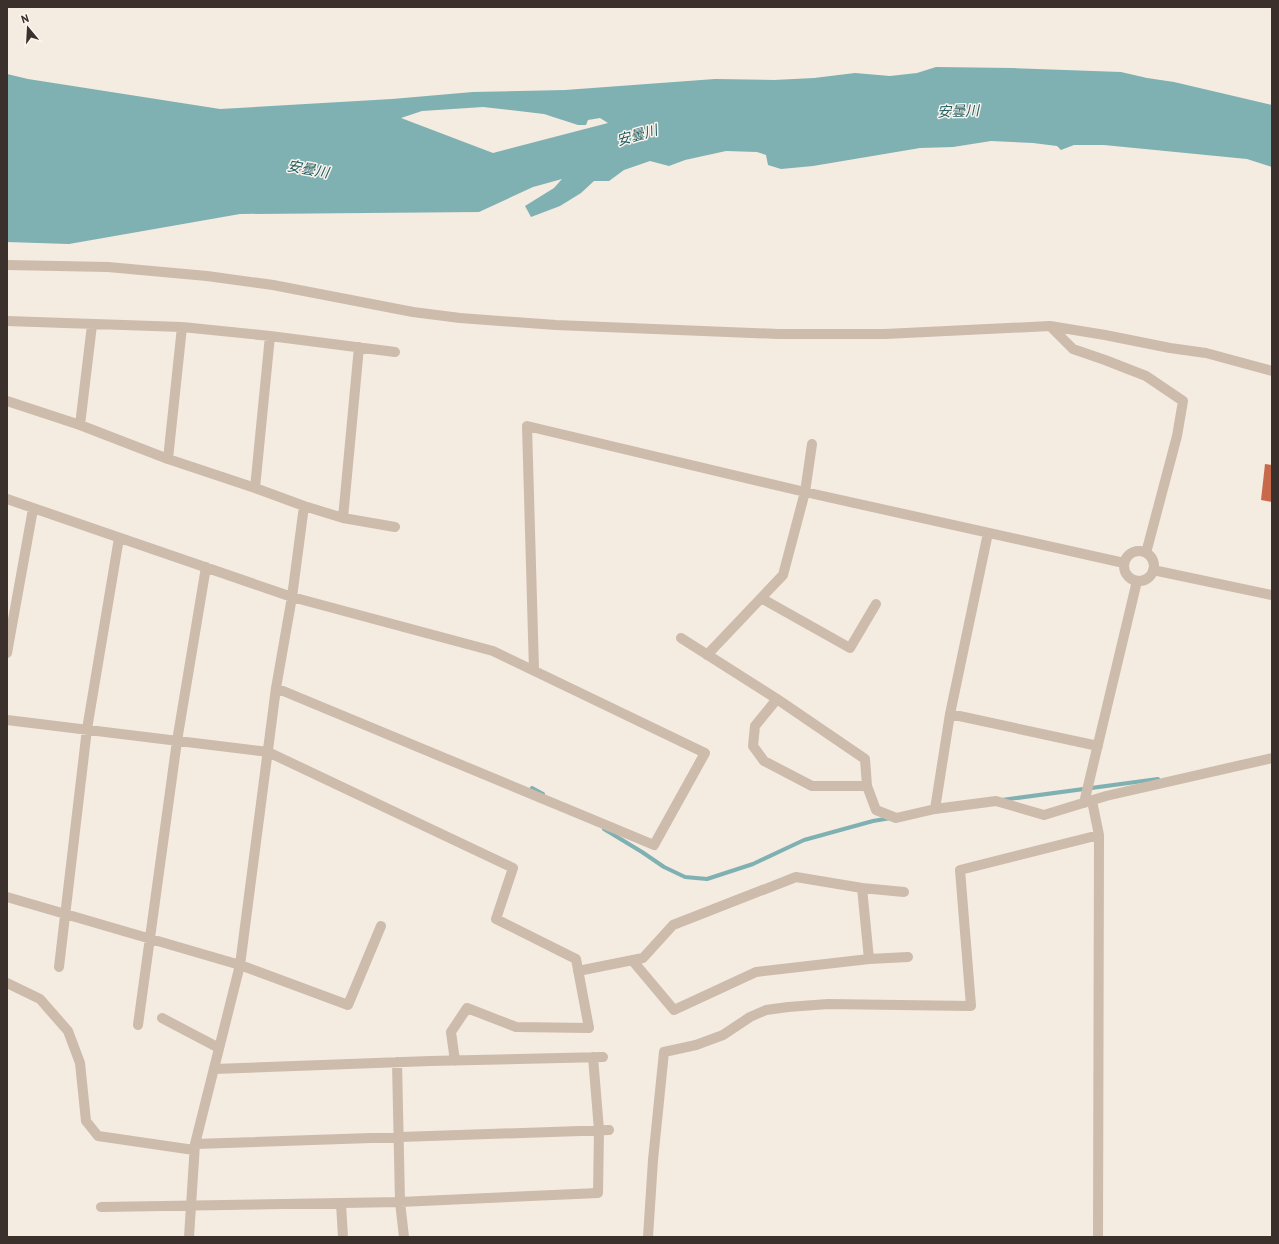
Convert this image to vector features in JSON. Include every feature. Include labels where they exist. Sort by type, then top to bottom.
[{"type":"street","points":[[7,265],[108,267],[207,276],[273,285],[412,312],[460,318],[556,325],[670,331],[778,334],[877,334],[1050,326],[1206,354],[1272,371]]},
{"type":"street","points":[[7,321],[182,327],[270,336],[395,352]]},
{"type":"street","points":[[80,425],[92,325]]},
{"type":"street","points":[[1050,326],[1073,349],[1146,376],[1183,401],[1177,436],[1146,553]]},
{"type":"street","points":[[168,459],[182,327]]},
{"type":"street","points":[[255,488],[270,336]]},
{"type":"street","points":[[343,518],[359,347]]},
{"type":"street","points":[[7,401],[80,425],[168,459],[304,506],[343,518],[395,527]]},
{"type":"street","points":[[534,670],[527,426],[805,492],[1124,563]]},
{"type":"street","points":[[707,654],[783,575],[805,492],[812,444]]},
{"type":"street","points":[[7,499],[292,597],[493,651],[705,752],[654,845],[276,688]]},
{"type":"street","points":[[189,1237],[194,1147],[240,965],[276,688],[292,597],[304,506]]},
{"type":"street","points":[[7,653],[33,509]]},
{"type":"street","points":[[935,809],[950,714],[988,533]]},
{"type":"street","points":[[59,967],[87,730],[120,538]]},
{"type":"street","points":[[1132,553],[1146,553],[1152,560],[1153,570],[1149,577],[1142,581],[1132,580],[1125,573],[1125,559],[1132,553]]},
{"type":"street","points":[[138,1024],[176,741],[206,567]]},
{"type":"street","points":[[1153,570],[1272,595]]},
{"type":"street","points":[[1098,1237],[1099,835],[1088,802],[1098,746],[1137,581]]},
{"type":"street","points":[[761,598],[850,648],[876,604]]},
{"type":"street","points":[[681,638],[777,699],[865,760],[867,786],[876,810],[896,818],[935,809],[996,801],[1044,815],[1088,802],[1272,758]]},
{"type":"street","points":[[777,699],[755,726],[753,746],[764,761],[812,786],[867,786]]},
{"type":"street","points":[[950,714],[1098,746]]},
{"type":"street","points":[[7,720],[268,752],[513,868],[496,919],[576,959],[589,1028],[516,1027],[467,1008],[451,1032],[455,1061]]},
{"type":"street","points":[[648,1237],[653,1160],[664,1052],[696,1045],[723,1035],[750,1017],[766,1010],[828,1004],[971,1006],[960,870],[1099,835]]},
{"type":"street","points":[[578,971],[643,958],[673,925],[796,877],[862,888],[904,892]]},
{"type":"street","points":[[862,888],[869,959]]},
{"type":"street","points":[[7,897],[240,965],[348,1005],[381,926]]},
{"type":"street","points":[[632,960],[674,1010],[756,972],[869,959],[908,957]]},
{"type":"street","points":[[7,983],[40,999],[68,1031],[80,1063],[86,1121],[98,1136],[194,1147],[399,1136],[604,1130]]},
{"type":"street","points":[[162,1018],[219,1048]]},
{"type":"street","points":[[101,1207],[341,1204],[598,1193],[604,1130],[598,1057],[397,1062],[214,1070]]},
{"type":"street","points":[[397,1062],[400,1202],[404,1237]]},
{"type":"street","points":[[341,1204],[343,1237]]},
{"type":"water","name":"安曇川","points":[[936,67],[1121,72],[1174,82],[1272,105],[1272,167],[1247,159],[1104,145],[1074,145],[1061,150],[1057,146],[991,141],[953,147],[920,148],[813,166],[781,169],[768,165],[766,155],[757,152],[726,151],[685,160],[669,166],[650,161],[624,170],[609,181],[594,181],[581,193],[560,206],[531,217],[525,206],[554,188],[562,179],[533,187],[479,212],[240,214],[69,244],[7,242],[7,74],[28,79],[220,109],[392,99],[473,92],[565,90],[715,79],[774,80],[814,78],[855,73],[890,76],[917,73]],"holes":[[[483,107],[544,114],[578,125],[586,125],[588,120],[600,118],[608,123],[493,153],[401,118],[422,111]]]},
{"type":"building","points":[[1265,464],[1272,465],[1272,502],[1261,500]]},
{"type":"waterway","points":[[1002,800],[1158,779]]},
{"type":"waterway","points":[[532,788],[543,794]]},
{"type":"waterway","points":[[604,829],[664,867],[685,877],[707,879],[753,864],[804,840],[873,821],[891,818]]}]
